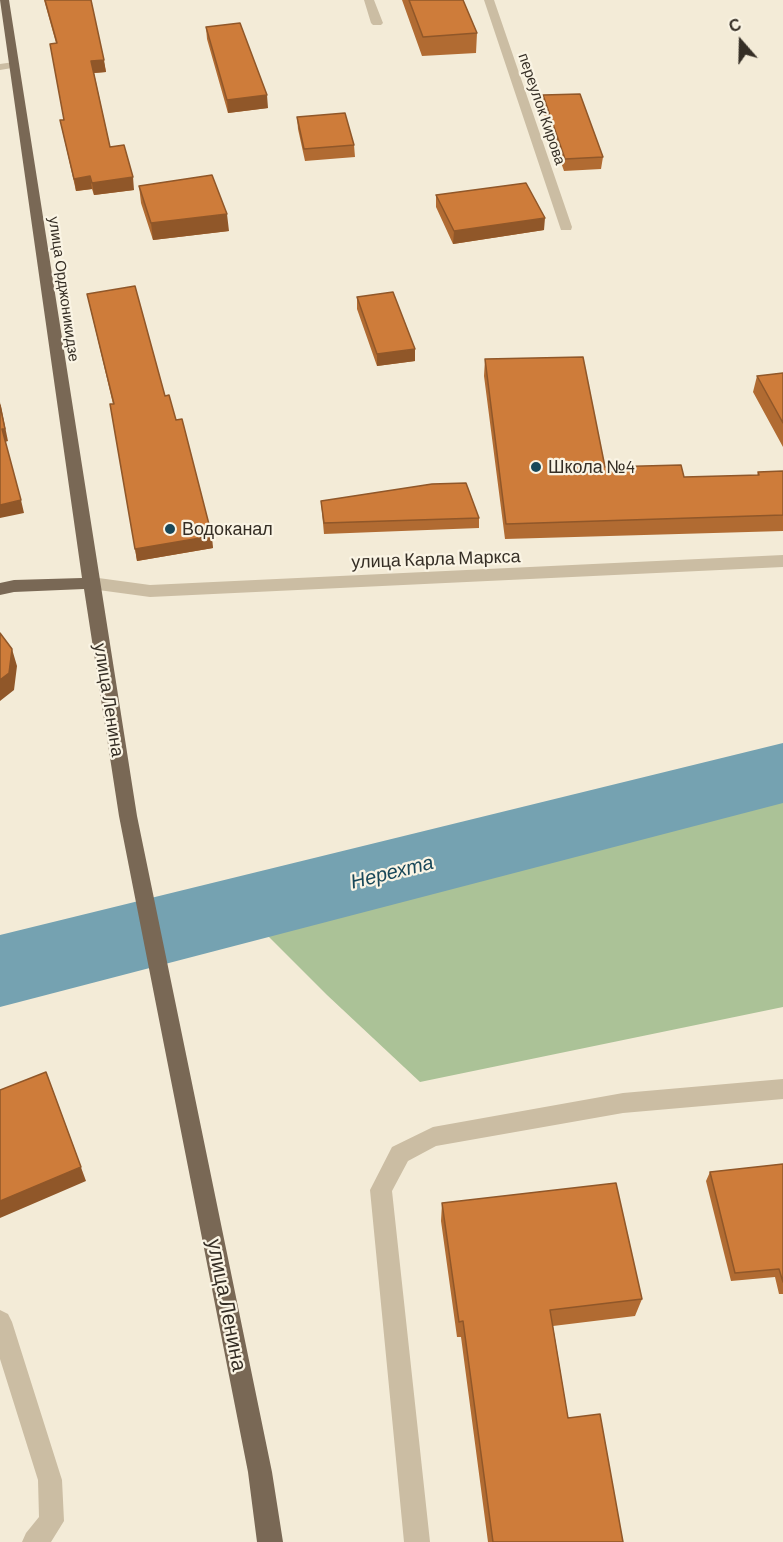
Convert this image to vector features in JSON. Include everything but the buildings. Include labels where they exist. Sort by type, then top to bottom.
[{"type":"main road","name":"улица Орджоникидзе","points":[[4,0],[90,583]]},
{"type":"main road","points":[[0,589],[14,586],[90,583]]},
{"type":"main road","name":"улица Ленина","points":[[90,583],[128,816],[261,1472],[270,1542]]},
{"type":"street","points":[[369,0],[377,23]]},
{"type":"street","name":"переулок Кирова","points":[[489,0],[566,227]]},
{"type":"street","points":[[0,67],[14,65]]},
{"type":"street","name":"улица Карла Маркса","points":[[90,583],[150,591],[783,561]]},
{"type":"street","points":[[417,1542],[381,1190],[400,1154],[433,1137],[623,1103],[783,1089]]},
{"type":"street","points":[[0,1322],[50,1480],[52,1521],[35,1542]]},
{"type":"green space","points":[[783,773],[783,1007],[420,1082],[327,995],[242,910]]},
{"type":"waterway","name":"Нерехта","points":[[0,971],[783,773]]},
{"type":"place","name":"Школа №4","points":[[536,467]]},
{"type":"place","name":"Водоканал","points":[[170,529]]}]
